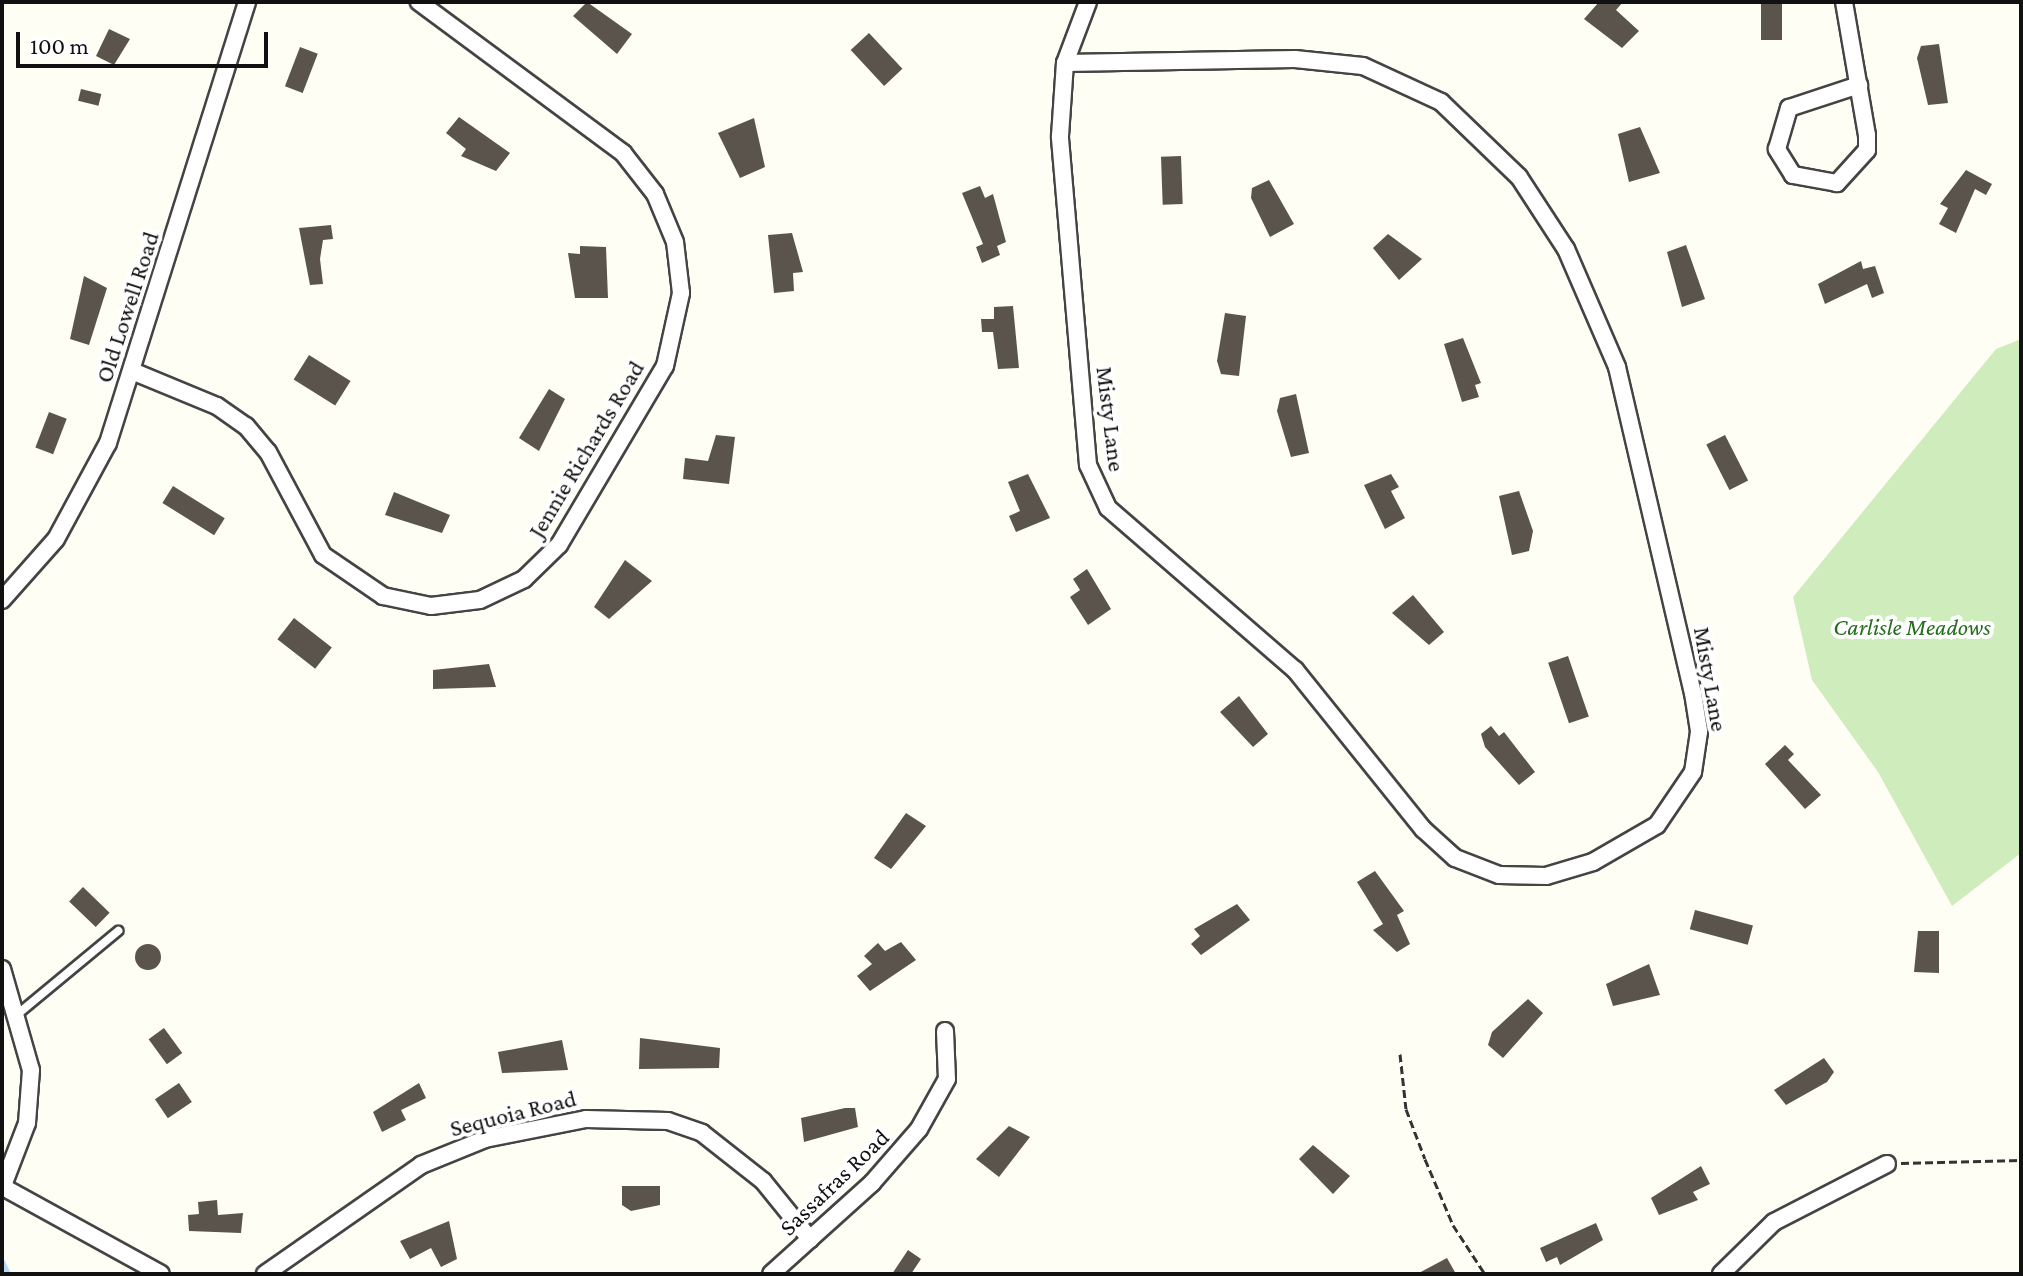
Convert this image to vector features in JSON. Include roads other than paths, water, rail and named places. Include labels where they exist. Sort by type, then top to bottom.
[{"type":"street","name":"Old Lowell Road","points":[[2,600],[84,496],[132,371],[247,2]]},
{"type":"street","name":"Jennie Richards Road","points":[[132,371],[207,401],[246,426],[323,555],[383,596],[431,606],[480,600],[524,579],[559,545],[665,366],[681,293],[675,242],[655,194],[623,153],[419,2]]},
{"type":"street","name":"Misty Lane","points":[[1065,63],[1295,59],[1363,66],[1441,102],[1519,177],[1566,249],[1617,367],[1693,693],[1699,732],[1693,772],[1657,825],[1593,862],[1546,876],[1470,867],[1423,829],[1295,670],[1108,508],[1088,465],[1060,136],[1065,63],[1088,2]]},
{"type":"street","points":[[1844,2],[1859,85],[1867,135],[1861,164],[1837,183],[1793,175],[1777,149],[1789,108],[1859,85]]},
{"type":"street","points":[[2,969],[19,1013],[31,1070],[27,1123],[2,1188],[161,1274]]},
{"type":"street","name":"Sassafras Road","points":[[771,1274],[919,1129],[947,1079],[945,1031]]},
{"type":"street","name":"Sequoia Road","points":[[265,1274],[421,1165],[485,1139],[586,1119],[668,1121],[702,1133],[763,1181],[810,1239]]},
{"type":"street","points":[[1721,1274],[1774,1222],[1887,1164]]},
{"type":"lane","points":[[19,1013],[118,931]]},
{"type":"waterway","points":[[2,1261],[8,1274]]},
{"type":"park label","name":"Carlisle Meadows","points":[[1912,627]]}]
